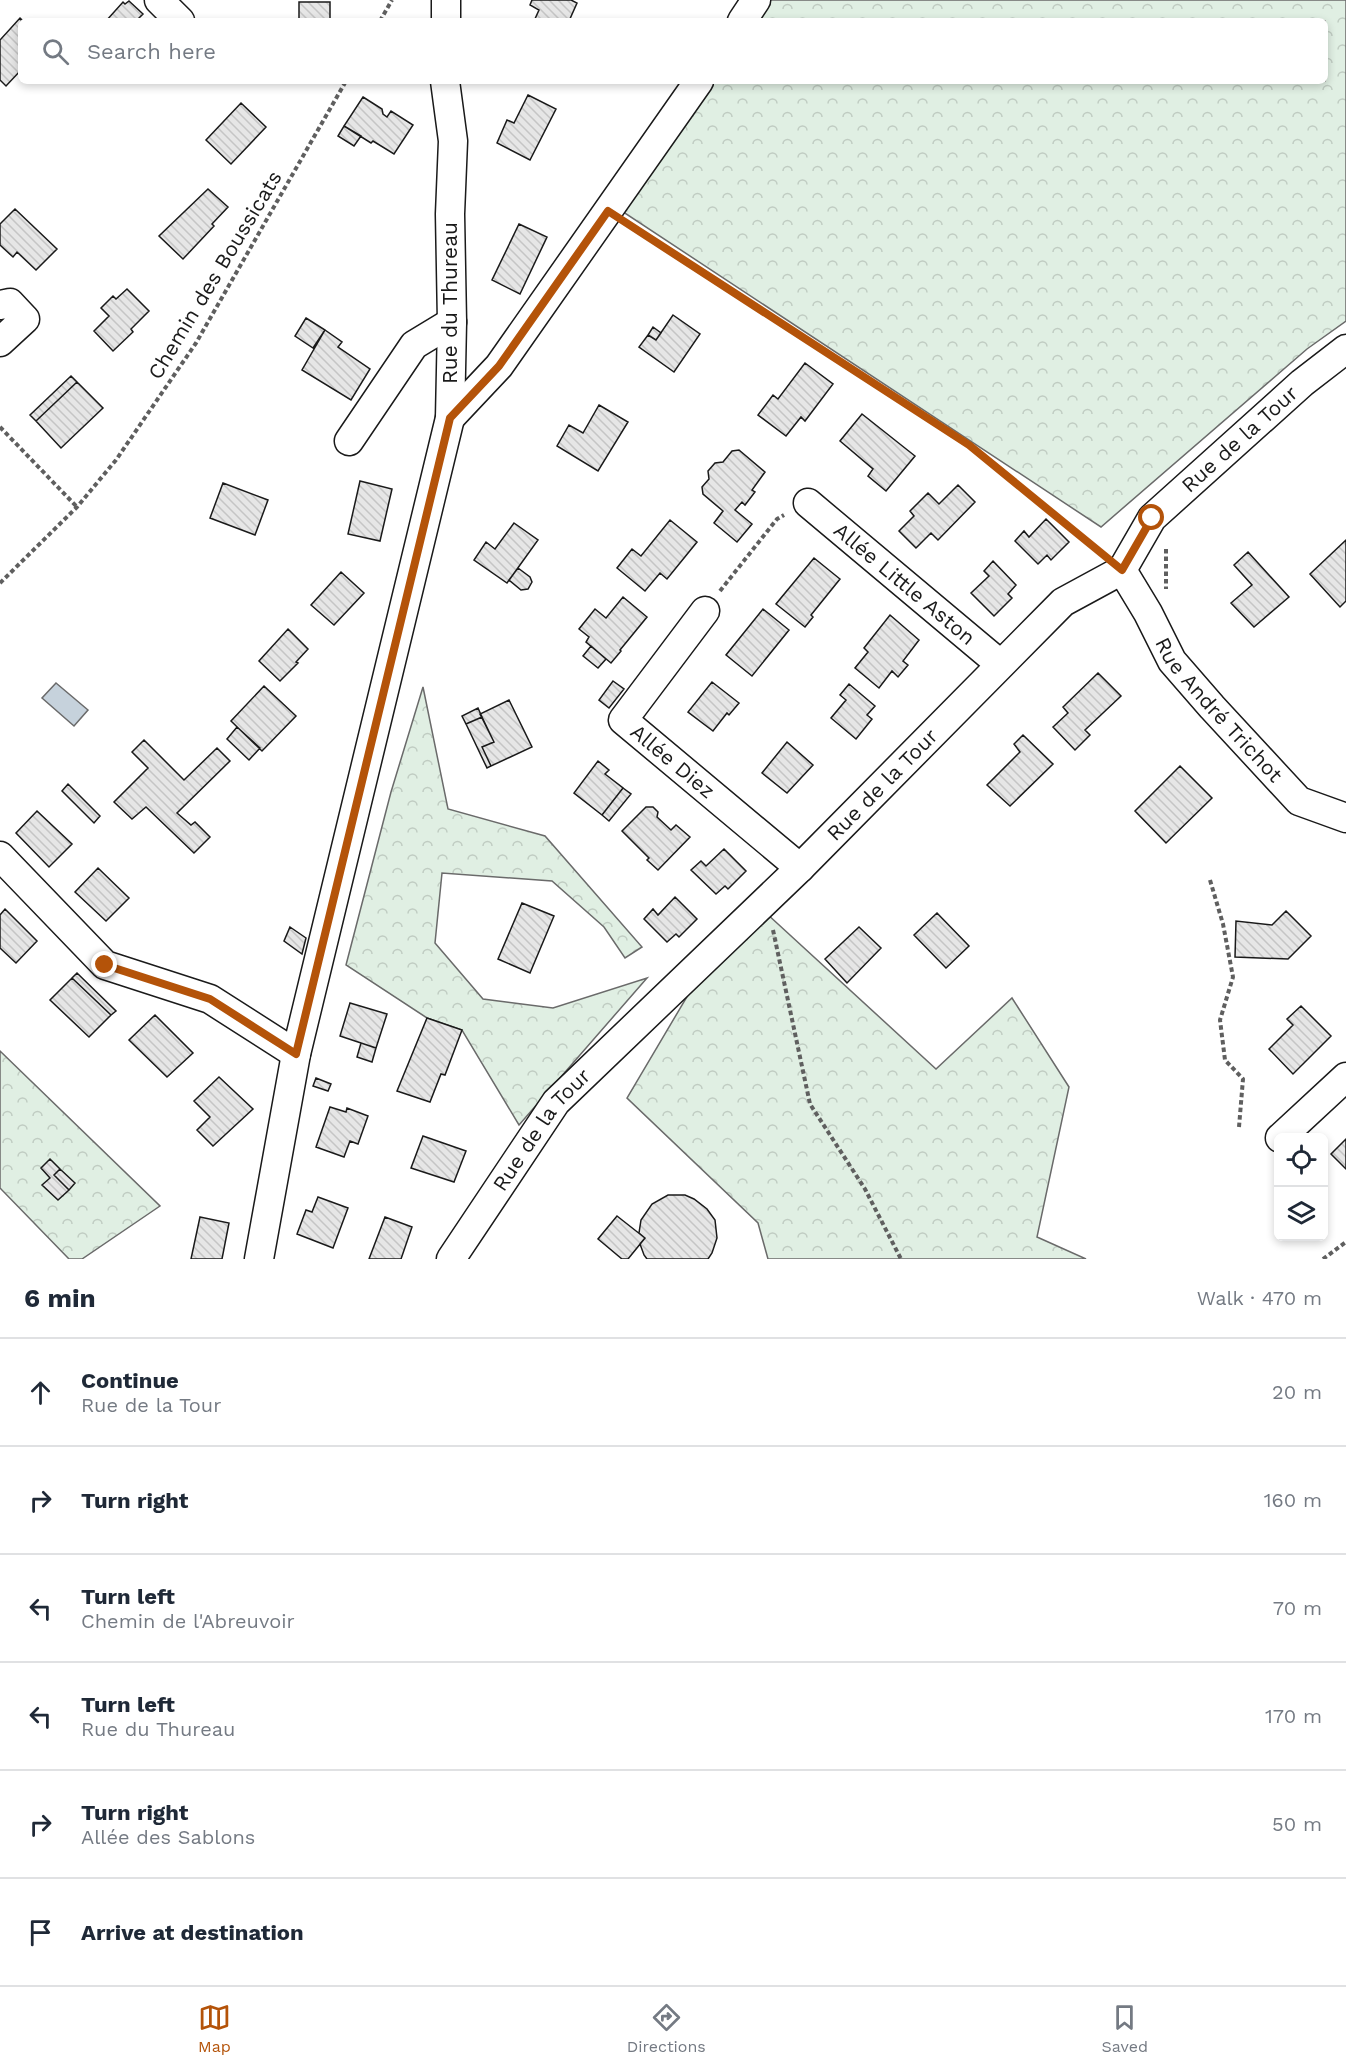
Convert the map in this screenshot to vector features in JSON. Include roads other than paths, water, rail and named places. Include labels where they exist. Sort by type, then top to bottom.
[{"type":"street","points":[[159,0],[177,18]]},
{"type":"street","points":[[446,0],[446,18]]},
{"type":"street","points":[[744,18],[756,0]]},
{"type":"street","name":"Rue du Thureau","points":[[259,1259],[296,1054],[450,418],[452,322],[450,214],[453,141],[445,84]]},
{"type":"street","points":[[450,418],[499,366],[697,84]]},
{"type":"street","points":[[0,305],[10,303],[25,319],[0,342]]},
{"type":"street","points":[[349,441],[414,345],[452,322]]},
{"type":"street","name":"Rue de la Tour","points":[[451,1259],[556,1102],[800,868],[1062,602],[1122,570],[1152,518],[1302,383],[1346,349]]},
{"type":"street","name":"Allée Little Aston","points":[[808,503],[1000,664]]},
{"type":"street","name":"Rue André Trichot","points":[[1122,570],[1148,613],[1172,661],[1212,707],[1299,801],[1346,818]]},
{"type":"street","name":"Allée Diez","points":[[705,611],[623,720],[800,868]]},
{"type":"street","points":[[0,856],[105,965],[210,999],[296,1054]]},
{"type":"street","points":[[1285,1133],[1346,1077]]}]
